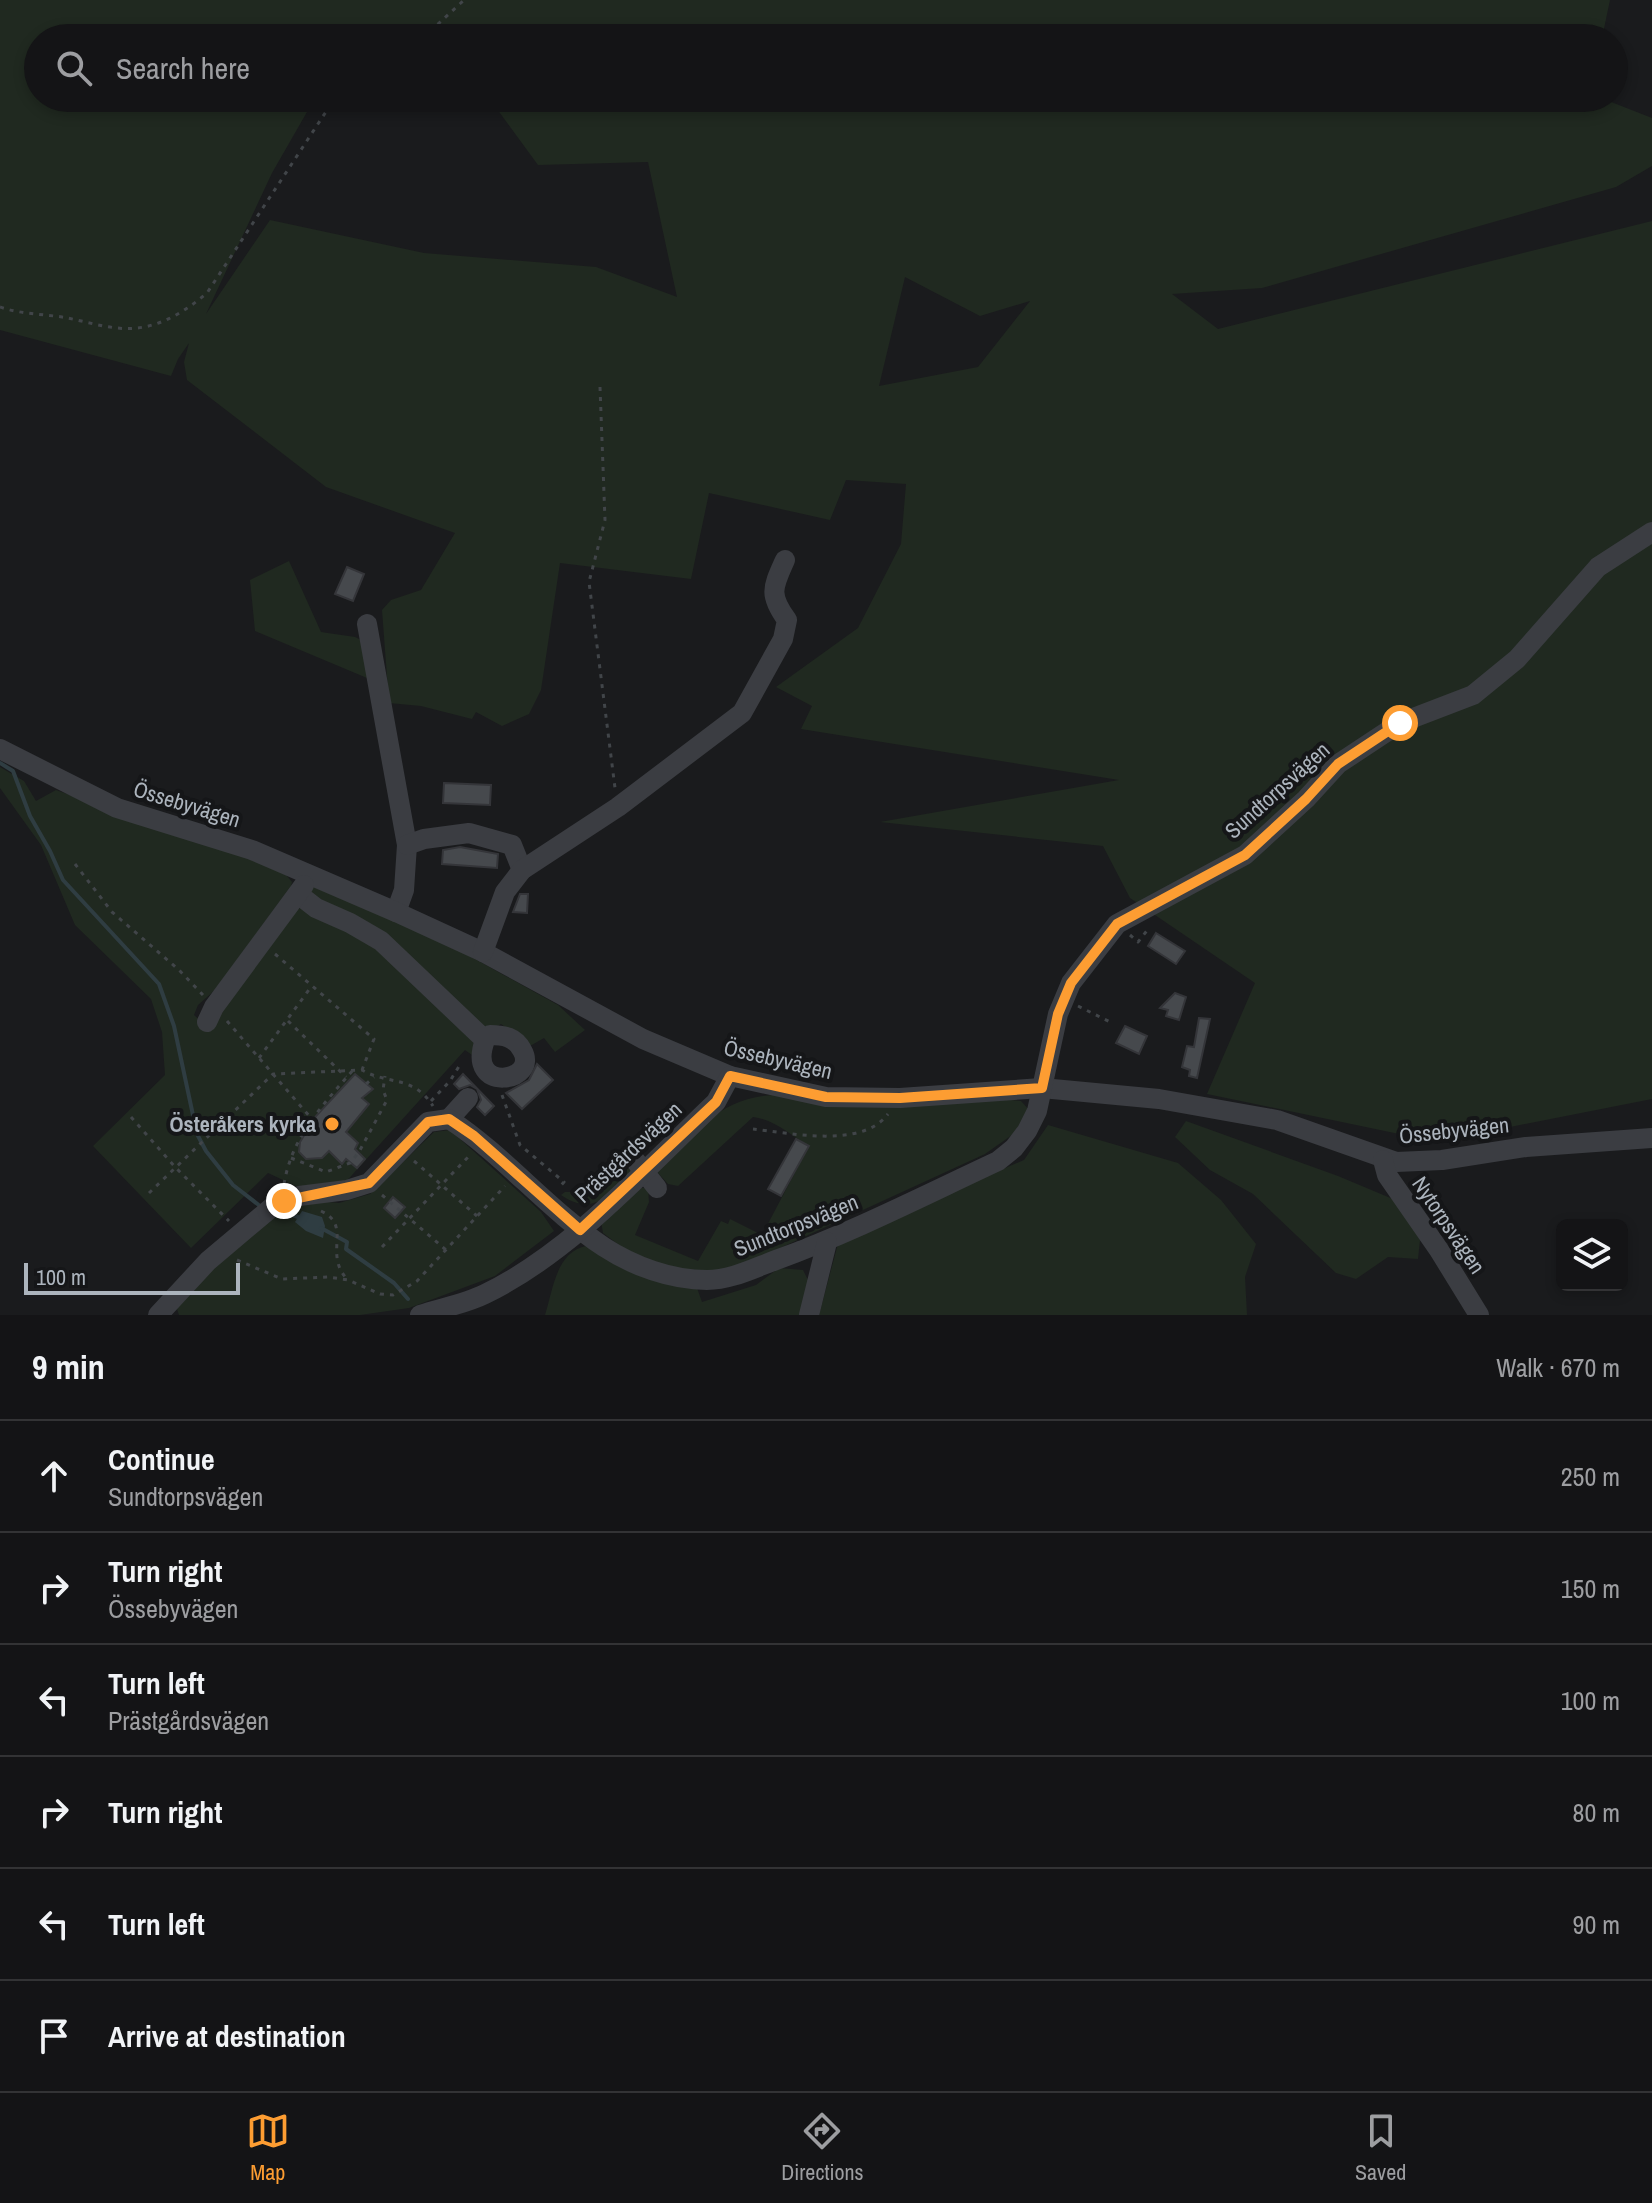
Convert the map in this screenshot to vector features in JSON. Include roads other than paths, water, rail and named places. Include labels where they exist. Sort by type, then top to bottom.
[{"type":"street","name":"Sundtorpsvägen","points":[[446,1119],[482,1143],[580,1230],[621,1258],[668,1275],[708,1280],[738,1274],[827,1242],[998,1161],[1014,1148],[1037,1111],[1058,1014],[1071,983],[1117,924],[1245,855],[1306,799],[1338,764],[1400,723],[1473,695],[1517,659],[1598,567],[1652,532]]},
{"type":"street","points":[[483,952],[505,892],[522,870],[618,807],[742,713],[783,639],[787,620],[775,604],[773,588],[785,560]]},
{"type":"street","points":[[367,624],[407,845],[404,890],[396,912]]},
{"type":"street","name":"Össebyvägen","points":[[0,749],[117,808],[252,850],[396,912],[483,952],[643,1039],[730,1076],[826,1097],[900,1098],[1042,1088],[1159,1099],[1277,1120],[1383,1160],[1396,1162],[1442,1160],[1526,1147],[1652,1138]]},
{"type":"street","points":[[407,845],[424,839],[469,833],[512,845],[522,870]]},
{"type":"street","points":[[210,1014],[312,876]]},
{"type":"street","points":[[298,894],[316,908],[381,941],[485,1040]]},
{"type":"street","points":[[158,1315],[220,1250],[278,1202],[369,1183],[428,1122],[446,1119],[483,1085],[521,1072],[526,1063],[525,1054],[516,1041],[502,1035],[490,1035],[485,1040],[481,1052],[483,1085]]},
{"type":"street","name":"Prästgårdsvägen","points":[[420,1315],[483,1295],[541,1262],[580,1230],[636,1162],[716,1102],[730,1076]]},
{"type":"street","name":"Nytorpsvägen","points":[[1383,1160],[1387,1175],[1479,1315]]},
{"type":"street","points":[[636,1162],[657,1188]]},
{"type":"street","points":[[809,1315],[827,1242]]},
{"type":"waterway","points":[[0,763],[13,771],[30,816],[63,880],[159,984],[174,1026],[197,1134],[206,1151],[233,1185],[260,1206]]},
{"type":"waterway","points":[[280,1211],[298,1217]]},
{"type":"waterway","points":[[321,1228],[347,1242],[346,1249],[394,1283],[408,1299]]},
{"type":"place","name":"Österåkers kyrka","points":[[332,1124]]}]
